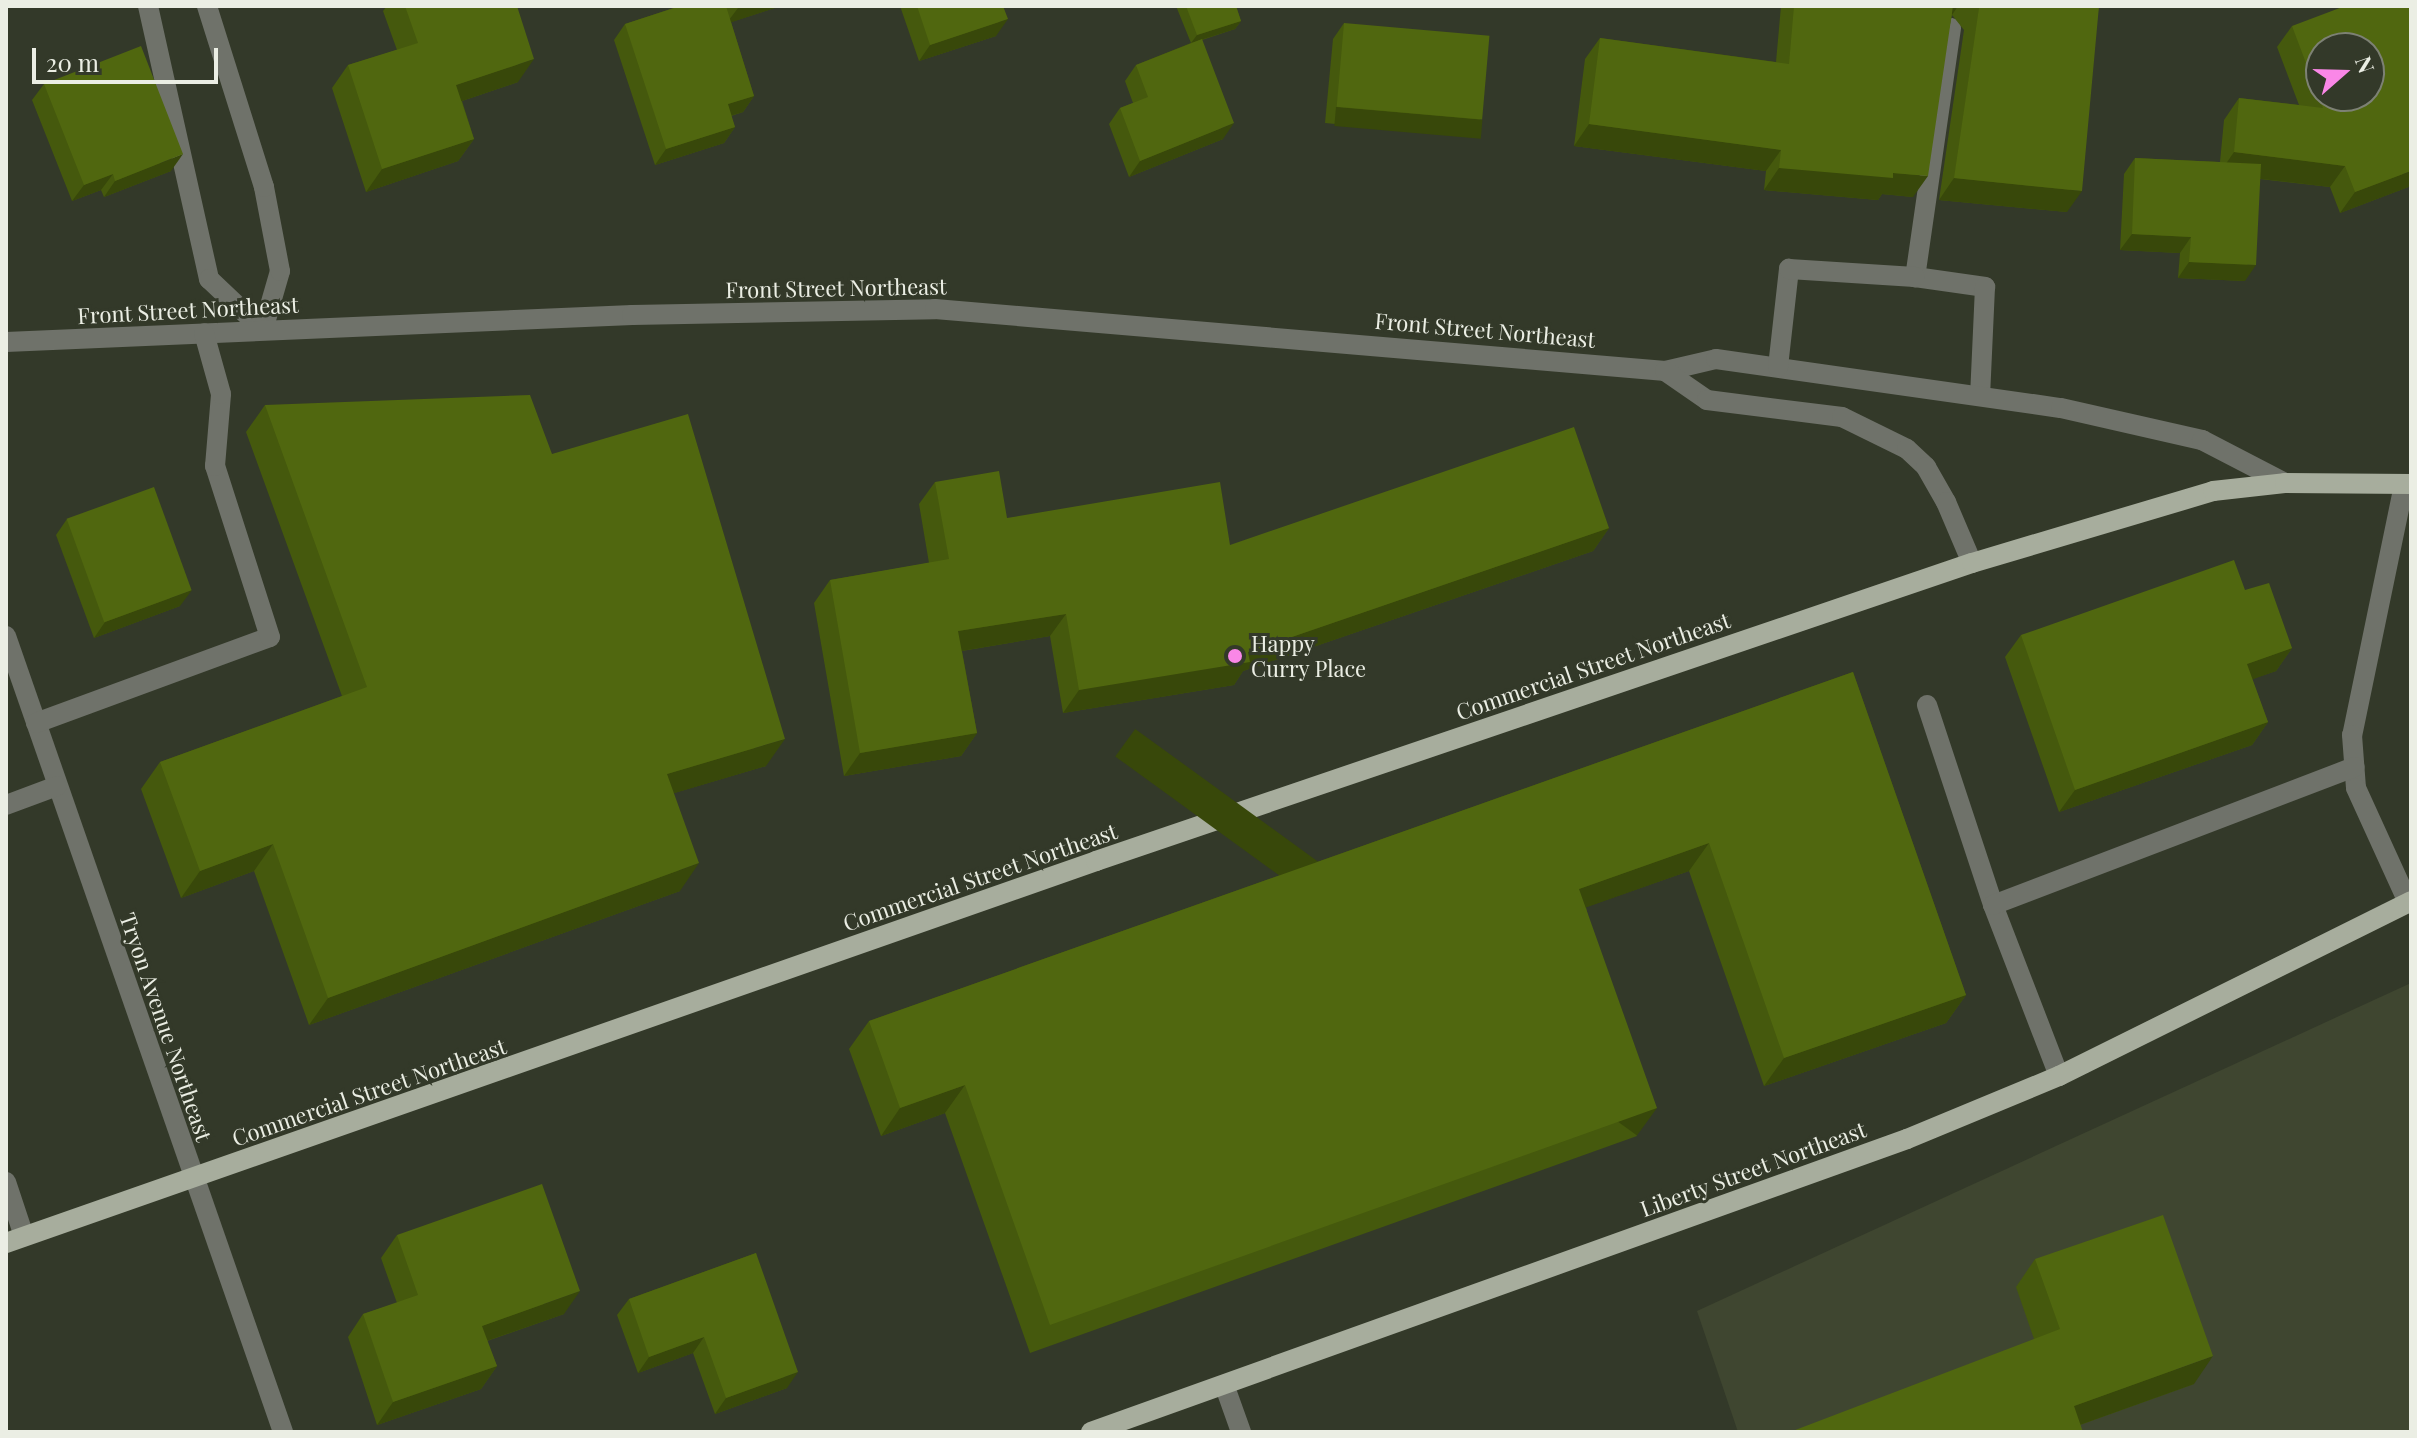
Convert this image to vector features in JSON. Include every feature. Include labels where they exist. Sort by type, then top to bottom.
[{"type":"main road","name":"Front Street Northeast","points":[[1972,563],[2160,504],[2213,491],[2285,483],[2408,484]]},
{"type":"main road","name":"Commercial Street Northeast","points":[[15,1240],[1096,861],[1972,563]]},
{"type":"main road","name":"Liberty Street Northeast","points":[[1091,1432],[1225,1387],[1907,1139],[2059,1076],[2410,901]]},
{"type":"street","points":[[148,6],[209,279],[263,330],[280,271],[264,187],[207,6]]},
{"type":"street","points":[[1915,277],[1951,28]]},
{"type":"street","points":[[1778,367],[1789,269],[1915,277],[1985,287],[1980,396]]},
{"type":"street","name":"Front Street Northeast","points":[[6,342],[632,315],[935,309],[1665,371],[1716,359],[1980,396],[2202,440],[2285,483]]},
{"type":"street","points":[[36,723],[270,637],[215,466],[221,394],[204,333]]},
{"type":"street","name":"Front Street Northeast","points":[[1665,371],[1707,400],[1842,417],[1907,449],[1926,467],[1946,502],[1972,563]]},
{"type":"street","points":[[2408,484],[2363,669],[2352,735],[2356,788],[2410,901]]},
{"type":"street","name":"Tryon Avenue Northeast","points":[[6,636],[283,1432]]},
{"type":"street","points":[[1927,705],[1993,905],[2059,1076]]},
{"type":"street","points":[[1993,905],[2355,767]]},
{"type":"street","points":[[6,805],[57,786]]},
{"type":"street","points":[[6,1182],[15,1240]]},
{"type":"street","points":[[1225,1387],[1241,1432]]},
{"type":"shaded area","points":[[2411,983],[2411,1432],[1738,1432],[1697,1311]]},
{"type":"building","points":[[405,6],[517,6],[534,59],[456,85],[474,139],[382,169],[348,65],[418,43]]},
{"type":"building","points":[[680,6],[726,6],[754,96],[728,104],[735,127],[666,149],[625,24]]},
{"type":"building","points":[[917,6],[1003,6],[1008,19],[930,45]]},
{"type":"building","points":[[1186,6],[1236,6],[1241,21],[1197,35]]},
{"type":"building","points":[[1794,6],[1953,6],[1928,176],[1893,173],[1893,178],[1779,168],[1781,150],[1589,124],[1600,38],[1789,64]]},
{"type":"building","points":[[1977,6],[2099,6],[2082,191],[1954,178]]},
{"type":"building","points":[[2345,6],[2411,6],[2411,171],[2355,192],[2345,166],[2234,152],[2239,98],[2305,106],[2305,112],[2385,112],[2385,32],[2305,32],[2305,60],[2292,26]]},
{"type":"building","points":[[1344,23],[1489,36],[1482,119],[1337,107]]},
{"type":"building","points":[[1202,39],[1234,123],[1140,161],[1120,108],[1148,97],[1136,65]]},
{"type":"building","points":[[141,46],[183,154],[115,181],[113,174],[84,185],[44,84]]},
{"type":"building","points":[[2135,158],[2261,164],[2256,265],[2189,262],[2191,237],[2132,234]]},
{"type":"building","points":[[530,395],[552,454],[688,414],[785,739],[667,774],[699,863],[328,998],[273,844],[200,871],[160,762],[367,687],[265,405]]},
{"type":"building","points":[[1574,427],[1609,528],[1248,652],[1250,662],[1079,690],[1066,614],[958,631],[977,733],[860,753],[830,580],[949,559],[935,482],[999,471],[1007,518],[1220,482],[1230,545]]},
{"type":"building","points":[[154,487],[192,590],[104,622],[67,519]]},
{"type":"building","points":[[2234,560],[2245,590],[2269,583],[2292,648],[2247,664],[2268,722],[2075,790],[2021,635]]},
{"type":"building","points":[[1853,672],[1966,995],[1784,1058],[1709,843],[1579,889],[1657,1108],[1050,1325],[965,1085],[900,1108],[869,1021]]},
{"type":"building","points":[[542,1184],[580,1291],[482,1326],[497,1366],[393,1402],[363,1314],[418,1295],[397,1235]]},
{"type":"building","points":[[2163,1215],[2213,1356],[2074,1406],[2083,1432],[1790,1432],[2060,1329],[2035,1259]]},
{"type":"building","points":[[756,1253],[798,1372],[726,1398],[704,1337],[649,1357],[629,1299]]},
{"type":"place","name":"Happy Curry Place","points":[[1235,656]]}]
